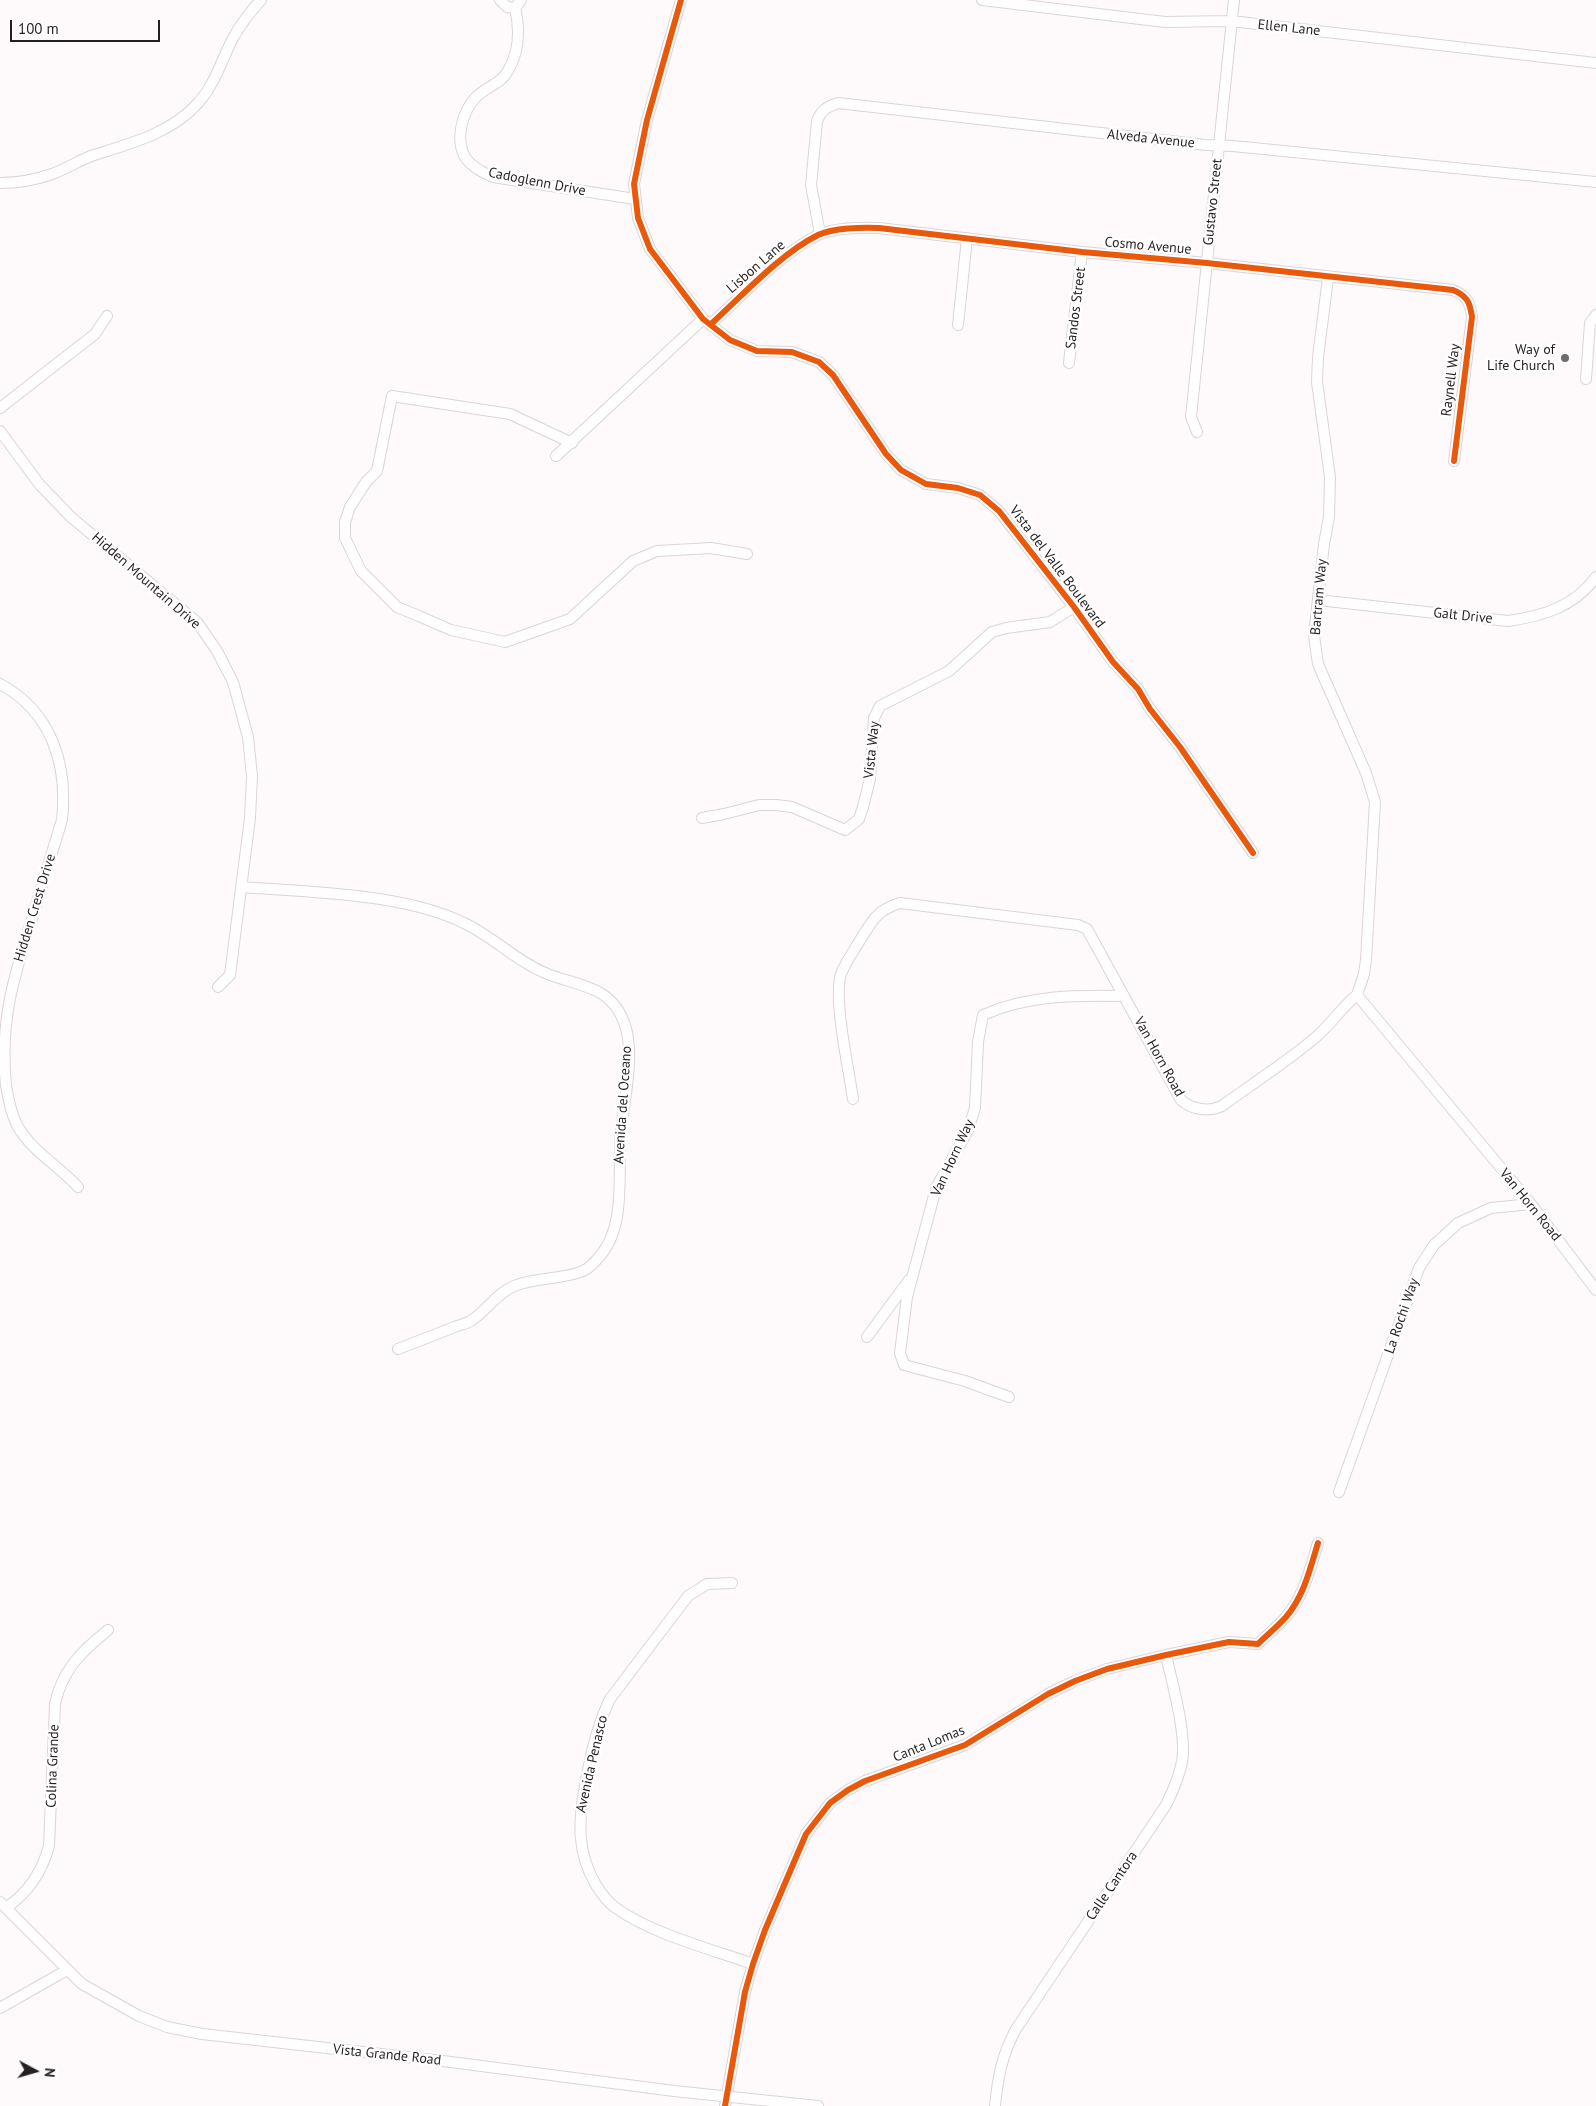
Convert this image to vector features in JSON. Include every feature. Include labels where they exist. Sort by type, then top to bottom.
[{"type":"street","points":[[0,179],[20,182],[53,174],[94,155],[148,137],[184,116],[198,103],[215,80],[233,39],[250,12],[261,0]]},
{"type":"street","name":"Cadoglenn Drive","points":[[500,0],[507,7],[518,4],[519,25],[516,51],[503,79],[476,97],[465,113],[460,136],[466,158],[479,171],[493,177],[635,199]]},
{"type":"street","name":"Vista del Valle Boulevard","points":[[682,0],[647,120],[634,184],[640,228],[650,249],[707,321],[730,340],[757,351],[792,352],[819,362],[833,374],[886,454],[901,470],[926,484],[958,488],[980,495],[999,511],[1074,607],[1113,662],[1130,678],[1253,853]]},
{"type":"street","name":"Ellen Lane","points":[[982,0],[1165,22],[1232,22],[1596,63]]},
{"type":"street","name":"Gustavo Street","points":[[1196,432],[1191,417],[1234,0]]},
{"type":"street","name":"Alveda Avenue","points":[[820,234],[811,185],[817,121],[821,112],[827,107],[838,103],[1206,145],[1219,144],[1596,182]]},
{"type":"street","name":"Cosmo Avenue","points":[[820,234],[860,227],[1082,252],[1207,263],[1328,278],[1453,290],[1464,295],[1470,302]]},
{"type":"street","name":"Lisbon Lane","points":[[556,456],[707,321],[791,252],[820,234]]},
{"type":"street","points":[[958,325],[967,238]]},
{"type":"street","name":"Sandos Street","points":[[1069,364],[1082,252]]},
{"type":"street","name":"Bartram Way","points":[[1328,278],[1318,357],[1317,382],[1330,477],[1330,517],[1324,544],[1314,636],[1318,664],[1366,773],[1375,802],[1366,960],[1364,974],[1357,995]]},
{"type":"street","name":"Raynell Way","points":[[1454,460],[1472,317],[1470,302]]},
{"type":"street","points":[[1586,379],[1590,323],[1596,315]]},
{"type":"street","points":[[0,408],[95,334],[107,316]]},
{"type":"street","points":[[572,443],[510,414],[392,396],[377,471],[366,482],[350,507],[346,522],[345,538],[361,571],[398,607],[451,630],[505,642],[570,620],[633,562],[657,551],[711,548],[747,554]]},
{"type":"street","name":"Hidden Mountain Drive","points":[[0,431],[40,485],[72,518],[197,622],[225,667],[242,708],[251,756],[250,818],[230,975],[218,987]]},
{"type":"street","name":"Galt Drive","points":[[1318,600],[1508,621],[1537,617],[1568,604],[1596,578]]},
{"type":"street","name":"Vista Way","points":[[702,818],[759,805],[776,805],[792,808],[845,830],[859,819],[863,807],[870,779],[874,718],[880,706],[949,671],[992,632],[1006,628],[1050,622],[1074,607]]},
{"type":"street","name":"Hidden Crest Drive","points":[[0,684],[24,701],[48,732],[58,756],[64,795],[62,820],[9,992],[2,1033],[3,1068],[9,1102],[18,1127],[43,1157],[66,1174],[78,1186]]},
{"type":"street","name":"Avenida del Oceano","points":[[240,887],[356,896],[436,911],[465,923],[543,972],[594,989],[615,1008],[626,1026],[629,1041],[618,1156],[618,1218],[609,1245],[591,1266],[583,1270],[560,1278],[538,1280],[514,1286],[501,1293],[472,1320],[398,1349]]},
{"type":"street","name":"Van Horn Road","points":[[853,1099],[839,1001],[841,976],[848,960],[871,923],[884,908],[900,903],[1078,925],[1091,934],[1182,1100],[1186,1104],[1198,1109],[1214,1110],[1222,1106],[1316,1036],[1339,1014],[1346,1003],[1357,995],[1531,1204],[1596,1290]]},
{"type":"street","name":"Van Horn Way","points":[[867,1337],[913,1276],[936,1188],[968,1130],[975,1108],[978,1042],[983,1015],[1006,1005],[1075,995],[1124,996]]},
{"type":"street","name":"La Rochi Way","points":[[1339,1492],[1419,1268],[1430,1251],[1458,1223],[1466,1219],[1491,1208],[1531,1204]]},
{"type":"street","points":[[913,1276],[907,1298],[900,1353],[904,1365],[965,1381],[1009,1397]]},
{"type":"street","name":"Canta Lomas","points":[[726,2101],[745,1992],[765,1930],[806,1834],[821,1813],[840,1795],[865,1781],[965,1745],[1048,1694],[1107,1669],[1229,1642],[1258,1644],[1286,1617],[1298,1600],[1318,1543]]},
{"type":"street","name":"Avenida Penasco","points":[[732,1582],[707,1584],[688,1596],[610,1699],[602,1714],[587,1776],[581,1806],[579,1830],[587,1867],[599,1889],[615,1908],[662,1933],[753,1964]]},
{"type":"street","name":"Colina Grande","points":[[4,1905],[22,1895],[35,1880],[49,1846],[55,1704],[60,1686],[68,1669],[77,1657],[108,1630]]},
{"type":"street","name":"Calle Cantora","points":[[995,2106],[998,2072],[1007,2046],[1016,2029],[1166,1805],[1178,1779],[1183,1742],[1166,1655]]},
{"type":"street","name":"Vista Grande Road","points":[[4,1905],[82,1984],[123,2008],[167,2027],[202,2034],[726,2101],[818,2106]]},
{"type":"street","points":[[0,2008],[68,1970]]},
{"type":"cycle path","points":[[681,0],[647,120],[634,184],[638,218],[650,249],[703,319],[730,340],[757,351],[792,352],[819,362],[833,375],[886,454],[901,470],[926,484],[958,488],[980,495],[999,511],[1074,607],[1113,662],[1138,689],[1150,709],[1180,747],[1253,853]]},
{"type":"cycle path","points":[[711,324],[776,264],[804,243],[824,233],[839,229],[856,228],[879,228],[1082,252],[1207,263],[1453,290],[1467,300],[1472,317],[1454,461]]},
{"type":"cycle path","points":[[725,2106],[745,1992],[753,1964],[765,1930],[806,1834],[830,1803],[865,1781],[965,1745],[1048,1694],[1107,1669],[1229,1642],[1258,1644],[1292,1609],[1306,1582],[1318,1543]]},
{"type":"place","name":"Way of Life Church","points":[[1565,358]]}]
